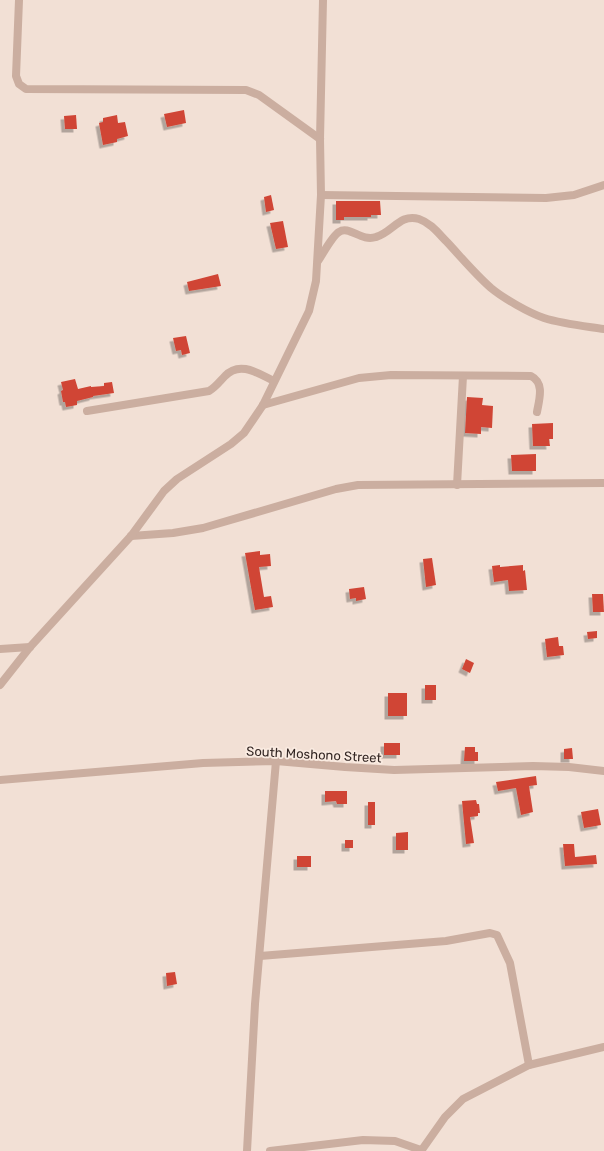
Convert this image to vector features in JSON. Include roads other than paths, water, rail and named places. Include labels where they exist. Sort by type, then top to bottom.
[{"type":"street","points":[[19,0],[16,76],[20,84],[26,89],[246,90],[259,95],[320,139]]},
{"type":"street","points":[[0,684],[30,646],[131,536],[164,490],[177,479],[235,441],[244,432],[263,405],[309,310],[315,290],[322,195],[320,139],[323,0]]},
{"type":"street","points":[[322,195],[546,198],[574,195],[604,185]]},
{"type":"street","points":[[318,262],[336,234],[341,230],[348,230],[362,238],[376,238],[384,234],[401,220],[414,218],[420,219],[432,227],[485,282],[504,297],[543,318],[604,329]]},
{"type":"street","points":[[87,411],[209,391],[214,388],[230,371],[238,368],[250,369],[274,381]]},
{"type":"street","points":[[263,405],[359,378],[391,376],[531,376],[539,383],[540,387],[537,412]]},
{"type":"street","points":[[457,485],[463,376]]},
{"type":"street","points":[[131,536],[173,533],[203,528],[327,491],[358,485],[604,484]]},
{"type":"street","points":[[0,649],[30,646]]},
{"type":"street","points":[[247,1151],[255,1004],[276,761]]},
{"type":"street","name":"South Moshono Street","points":[[0,780],[203,763],[276,761],[394,770],[533,766],[569,767],[604,771]]},
{"type":"street","points":[[260,956],[438,942],[490,933],[497,935],[510,963],[529,1065]]},
{"type":"street","points":[[270,1151],[363,1140],[395,1141],[421,1150],[445,1117],[463,1099],[529,1065],[604,1047]]}]
